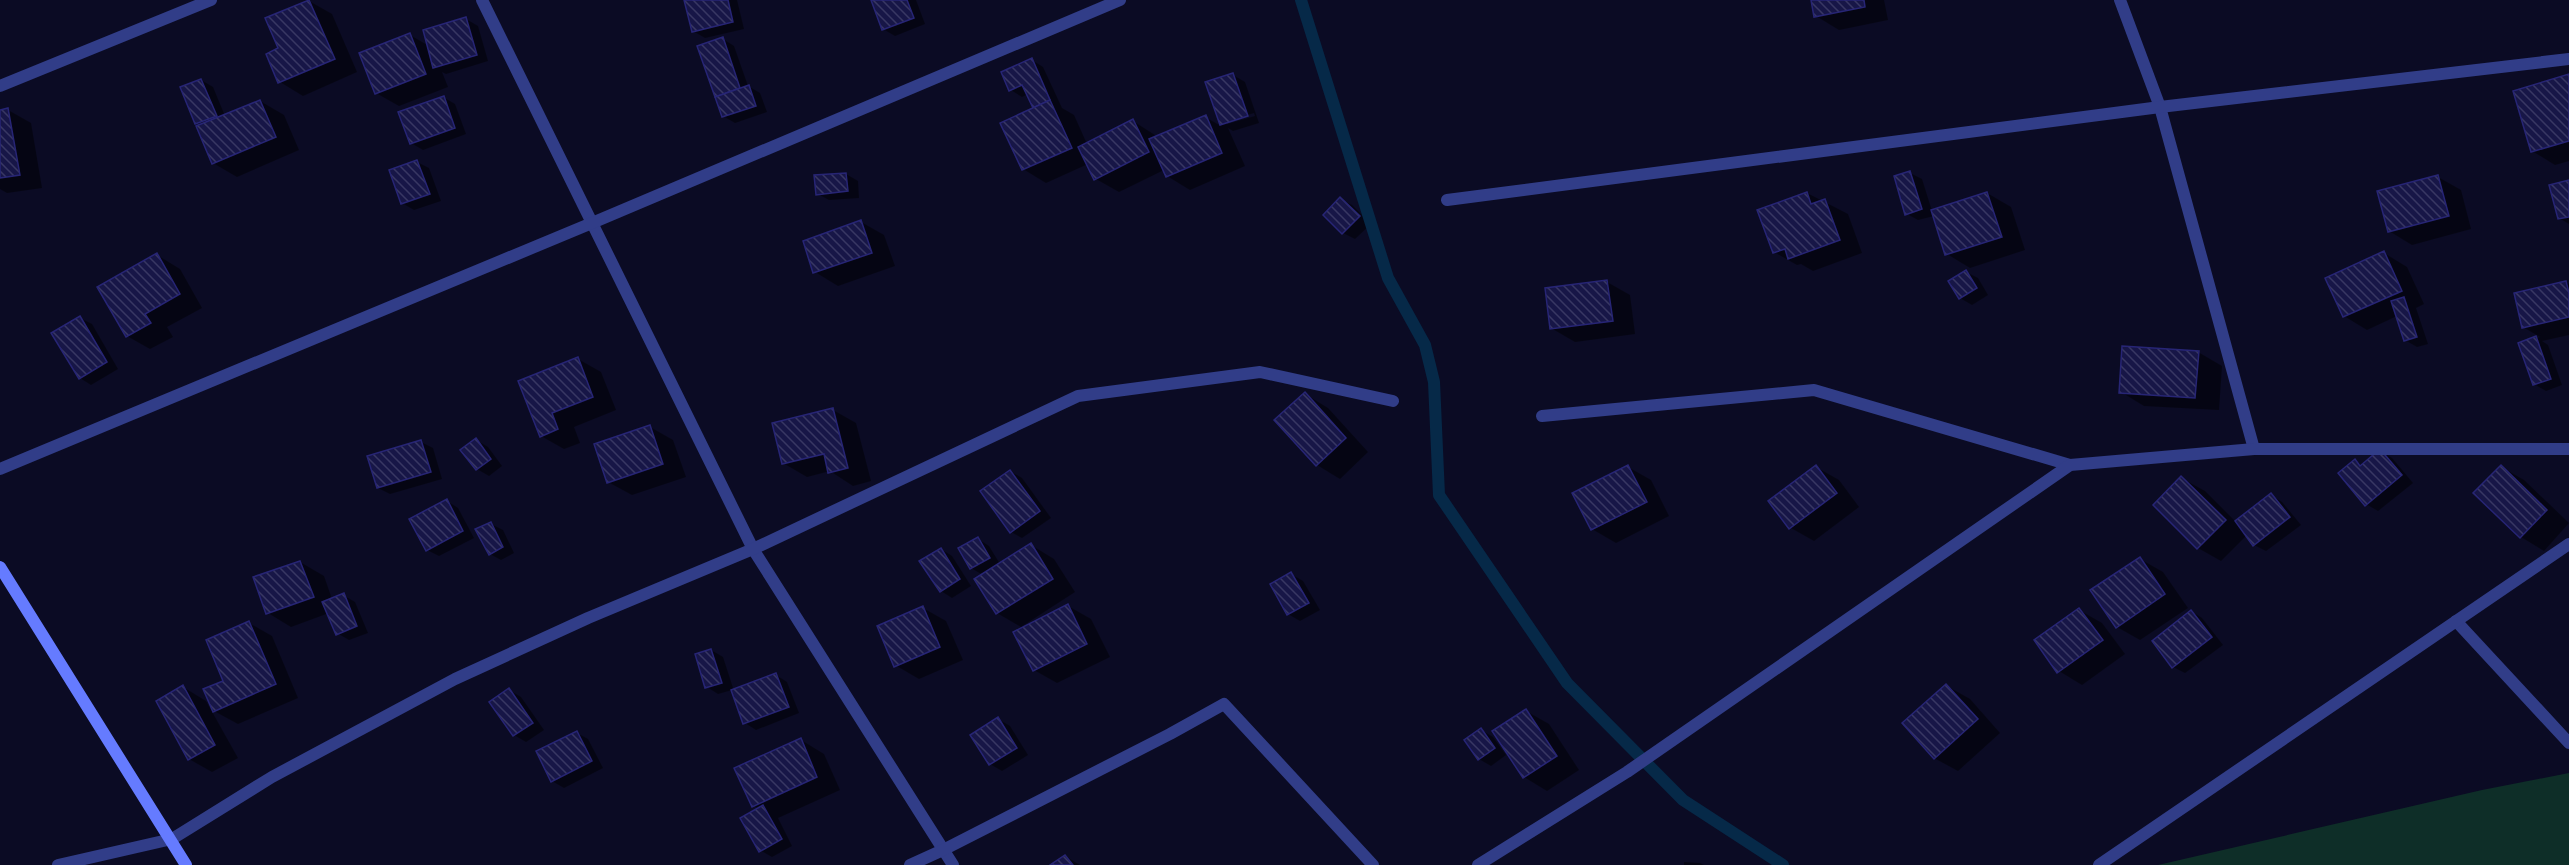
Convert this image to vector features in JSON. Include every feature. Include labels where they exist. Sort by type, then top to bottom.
[{"type":"street","points":[[0,86],[211,0]]},
{"type":"street","points":[[482,0],[753,549],[953,865]]},
{"type":"street","points":[[0,469],[1120,0]]},
{"type":"street","points":[[2120,0],[2160,107],[2254,449]]},
{"type":"street","points":[[1447,200],[2160,107],[2569,59]]},
{"type":"street","points":[[58,865],[172,839],[272,777],[455,678],[588,618],[753,549],[1078,396],[1260,372],[1393,401]]},
{"type":"street","points":[[1542,416],[1814,390],[2070,465],[2254,449],[2569,449]]},
{"type":"street","points":[[1478,865],[1627,772],[2070,465]]},
{"type":"street","points":[[2099,865],[2569,544]]},
{"type":"street","points":[[0,567],[172,839],[186,865]]},
{"type":"street","points":[[2456,621],[2569,743]]},
{"type":"street","points":[[910,865],[1170,734],[1224,704],[1372,865]]},
{"type":"green space","points":[[2569,773],[2569,865],[2158,865],[2482,790]]},
{"type":"building","points":[[309,0],[335,59],[278,83],[266,54],[278,48],[265,18]]},
{"type":"building","points":[[684,0],[728,0],[733,22],[692,32]]},
{"type":"building","points":[[871,0],[907,0],[914,18],[882,30]]},
{"type":"building","points":[[1811,0],[1864,0],[1865,7],[1814,17]]},
{"type":"building","points":[[466,17],[477,55],[433,68],[423,30]]},
{"type":"building","points":[[410,33],[426,74],[375,94],[359,53]]},
{"type":"building","points":[[723,37],[740,88],[715,97],[697,46]]},
{"type":"building","points":[[1032,58],[1050,100],[1033,108],[1022,85],[1009,91],[1001,72]]},
{"type":"building","points":[[1233,73],[1248,116],[1220,125],[1205,82]]},
{"type":"building","points":[[2569,74],[2569,141],[2531,152],[2513,91]]},
{"type":"building","points":[[201,79],[217,116],[195,124],[180,87]]},
{"type":"building","points":[[749,85],[756,106],[722,117],[715,97]]},
{"type":"building","points":[[444,96],[455,128],[410,144],[398,112]]},
{"type":"building","points":[[260,100],[276,137],[212,164],[196,126]]},
{"type":"building","points":[[1050,100],[1072,148],[1022,170],[1000,123]]},
{"type":"building","points":[[8,108],[20,175],[0,178],[0,110]]},
{"type":"building","points":[[1206,115],[1222,153],[1166,177],[1149,139]]},
{"type":"building","points":[[1133,119],[1149,152],[1094,180],[1078,147]]},
{"type":"building","points":[[417,160],[430,194],[401,204],[389,170]]},
{"type":"building","points":[[1910,171],[1922,209],[1905,215],[1894,176]]},
{"type":"building","points":[[846,173],[848,191],[816,195],[814,175]]},
{"type":"building","points":[[2438,175],[2449,216],[2388,232],[2377,191]]},
{"type":"building","points":[[2569,180],[2569,217],[2558,219],[2549,185]]},
{"type":"building","points":[[1807,192],[1811,204],[1825,199],[1840,240],[1788,259],[1785,249],[1773,253],[1757,210]]},
{"type":"building","points":[[1987,192],[2002,237],[1945,255],[1931,210]]},
{"type":"building","points":[[1340,197],[1360,216],[1342,234],[1323,215]]},
{"type":"building","points":[[861,220],[872,253],[813,273],[803,241]]},
{"type":"building","points":[[2384,251],[2402,291],[2343,317],[2325,278]]},
{"type":"building","points":[[157,253],[180,294],[145,314],[151,323],[126,337],[97,287]]},
{"type":"building","points":[[1966,270],[1977,288],[1959,299],[1948,281]]},
{"type":"building","points":[[1607,280],[1613,321],[1550,329],[1545,288]]},
{"type":"building","points":[[2566,281],[2569,293],[2569,317],[2522,328],[2514,293]]},
{"type":"building","points":[[2404,297],[2417,337],[2404,341],[2391,301]]},
{"type":"building","points":[[80,316],[107,362],[79,379],[51,333]]},
{"type":"building","points":[[2536,336],[2551,379],[2533,385],[2518,343]]},
{"type":"building","points":[[2122,346],[2199,351],[2195,398],[2119,393]]},
{"type":"building","points":[[578,357],[593,397],[552,413],[558,429],[540,437],[518,381]]},
{"type":"building","points":[[1305,392],[1346,438],[1316,466],[1274,420]]},
{"type":"building","points":[[833,408],[848,468],[828,473],[824,454],[782,464],[772,423]]},
{"type":"building","points":[[650,425],[663,464],[607,483],[594,444]]},
{"type":"building","points":[[476,438],[491,459],[476,470],[460,450]]},
{"type":"building","points":[[421,440],[431,472],[377,488],[367,456]]},
{"type":"building","points":[[2380,449],[2402,475],[2365,506],[2338,473],[2355,459],[2360,466]]},
{"type":"building","points":[[1628,465],[1647,502],[1591,530],[1572,493]]},
{"type":"building","points":[[1816,465],[1837,493],[1789,529],[1768,501]]},
{"type":"building","points":[[2501,465],[2547,510],[2520,538],[2473,493]]},
{"type":"building","points":[[1010,470],[1040,511],[1010,533],[980,491]]},
{"type":"building","points":[[2181,476],[2226,520],[2197,549],[2153,505]]},
{"type":"building","points":[[2271,493],[2290,517],[2253,546],[2235,521]]},
{"type":"building","points":[[447,499],[463,531],[426,551],[409,519]]},
{"type":"building","points":[[491,522],[503,547],[489,555],[475,529]]},
{"type":"building","points":[[978,537],[990,558],[970,569],[958,548]]},
{"type":"building","points":[[1031,543],[1053,579],[996,614],[974,579]]},
{"type":"building","points":[[941,548],[960,579],[940,592],[919,561]]},
{"type":"building","points":[[2140,557],[2165,594],[2116,628],[2090,590]]},
{"type":"building","points":[[300,561],[314,597],[266,614],[253,577]]},
{"type":"building","points":[[1291,572],[1309,603],[1287,615],[1270,584]]},
{"type":"building","points":[[344,593],[357,626],[336,635],[322,602]]},
{"type":"building","points":[[1068,604],[1087,644],[1033,671],[1013,632]]},
{"type":"building","points":[[923,606],[940,647],[894,667],[877,626]]},
{"type":"building","points":[[2079,608],[2103,640],[2057,673],[2034,640]]},
{"type":"building","points":[[2191,610],[2212,637],[2172,668],[2152,641]]},
{"type":"building","points":[[249,621],[276,684],[213,712],[203,689],[223,681],[206,640]]},
{"type":"building","points":[[711,649],[722,683],[705,688],[695,654]]},
{"type":"building","points":[[776,673],[789,707],[743,724],[731,690]]},
{"type":"building","points":[[1946,684],[1978,719],[1934,759],[1902,723]]},
{"type":"building","points":[[183,685],[215,745],[188,760],[156,701]]},
{"type":"building","points":[[509,688],[533,723],[513,736],[489,702]]},
{"type":"building","points":[[1526,709],[1557,756],[1523,778],[1492,731]]},
{"type":"building","points":[[998,717],[1017,748],[989,765],[970,735]]},
{"type":"building","points":[[1481,728],[1495,748],[1478,760],[1464,740]]},
{"type":"building","points":[[577,731],[592,761],[551,782],[536,751]]},
{"type":"building","points":[[801,738],[817,777],[752,807],[734,768]]},
{"type":"building","points":[[763,805],[782,839],[759,852],[740,818]]},
{"type":"building","points":[[1065,855],[1073,865],[1050,865]]},
{"type":"waterway","points":[[1301,0],[1388,278],[1425,345],[1434,382],[1439,495],[1567,683],[1683,800],[1783,865]]}]
